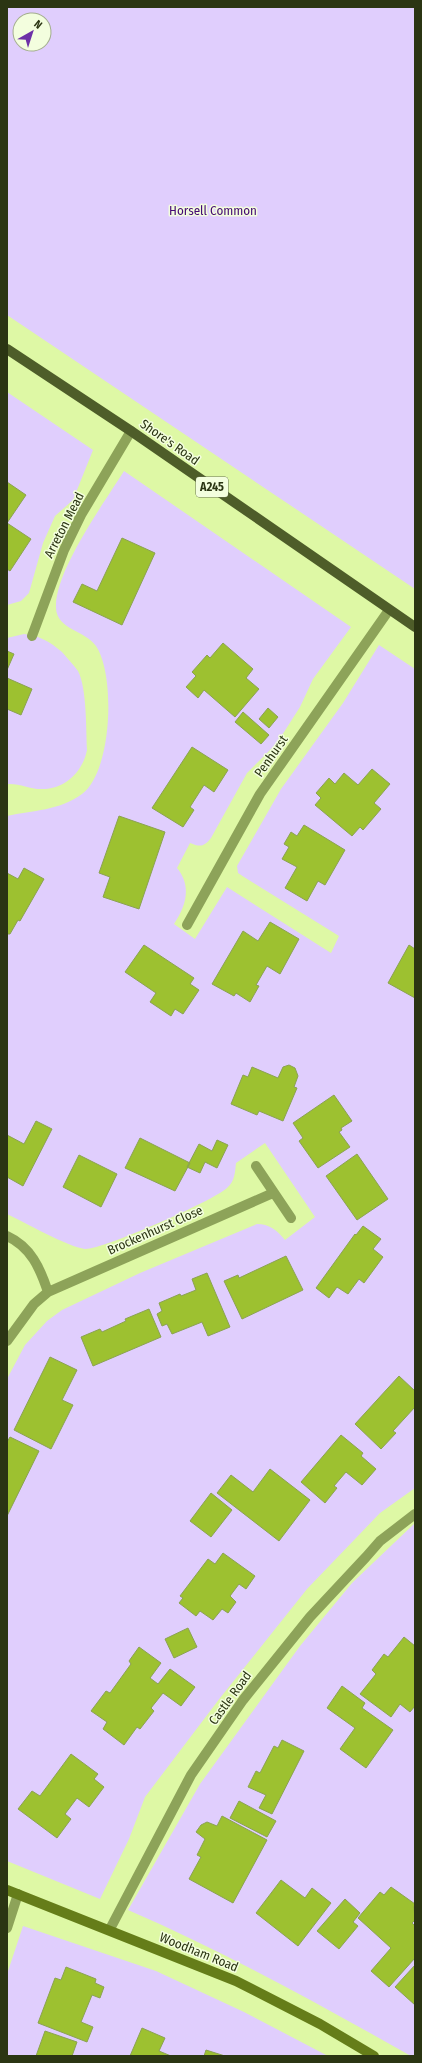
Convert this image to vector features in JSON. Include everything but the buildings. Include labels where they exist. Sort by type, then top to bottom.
[{"type":"main road","name":"Shore's Road","points":[[7,349],[131,431],[415,627]]},
{"type":"street","name":"Arreton Mead","points":[[32,636],[64,550],[82,515],[131,431]]},
{"type":"street","name":"Penhurst","points":[[187,925],[260,794],[389,610]]},
{"type":"street","points":[[256,1166],[291,1218]]},
{"type":"street","name":"Brockenhurst Close","points":[[7,1341],[34,1304],[48,1292],[274,1192]]},
{"type":"street","points":[[7,1236],[18,1241],[30,1254],[41,1273],[48,1292]]},
{"type":"street","name":"Castle Road","points":[[110,1929],[191,1776],[243,1700],[310,1617],[366,1556],[380,1541],[415,1514]]},
{"type":"street","name":"Woodham Road","points":[[7,1890],[110,1929],[236,1981],[320,2024],[374,2056]]},
{"type":"street","points":[[7,1928],[18,1894]]},
{"type":"green space","name":"Horsell Common","points":[[7,7],[415,7],[415,589],[7,315]]},
{"type":"green space","points":[[7,392],[93,450],[73,500],[55,516],[43,543],[29,593],[21,601],[7,605]]},
{"type":"green space","points":[[124,471],[351,627],[313,679],[300,707],[277,743],[247,773],[211,838],[204,845],[190,843],[177,868],[185,882],[186,896],[182,910],[174,924],[195,939],[227,887],[331,953],[339,936],[238,873],[237,866],[281,789],[343,703],[379,645],[415,669],[415,1488],[380,1513],[307,1589],[220,1698],[145,1797],[129,1839],[100,1899],[7,1861],[7,1379],[25,1345],[47,1321],[62,1310],[140,1273],[257,1224],[272,1228],[285,1240],[315,1217],[265,1143],[236,1163],[232,1182],[227,1188],[218,1194],[134,1234],[95,1247],[85,1249],[68,1244],[7,1214],[7,816],[55,807],[73,800],[82,794],[92,783],[100,766],[108,723],[106,679],[102,660],[96,646],[91,641],[61,621],[56,608],[58,593],[63,576],[71,557],[93,519]]},
{"type":"green space","points":[[24,634],[35,636],[44,640],[62,652],[78,671],[83,688],[86,709],[87,750],[85,758],[82,765],[72,778],[65,783],[50,788],[37,789],[16,784],[7,784],[7,638]]},
{"type":"green space","points":[[415,1523],[415,2056],[411,2056],[236,1961],[165,1926],[128,1910],[200,1784],[300,1646],[352,1583]]},
{"type":"green space","points":[[23,1926],[156,1971],[244,2012],[328,2056],[7,2056],[7,1974]]}]
